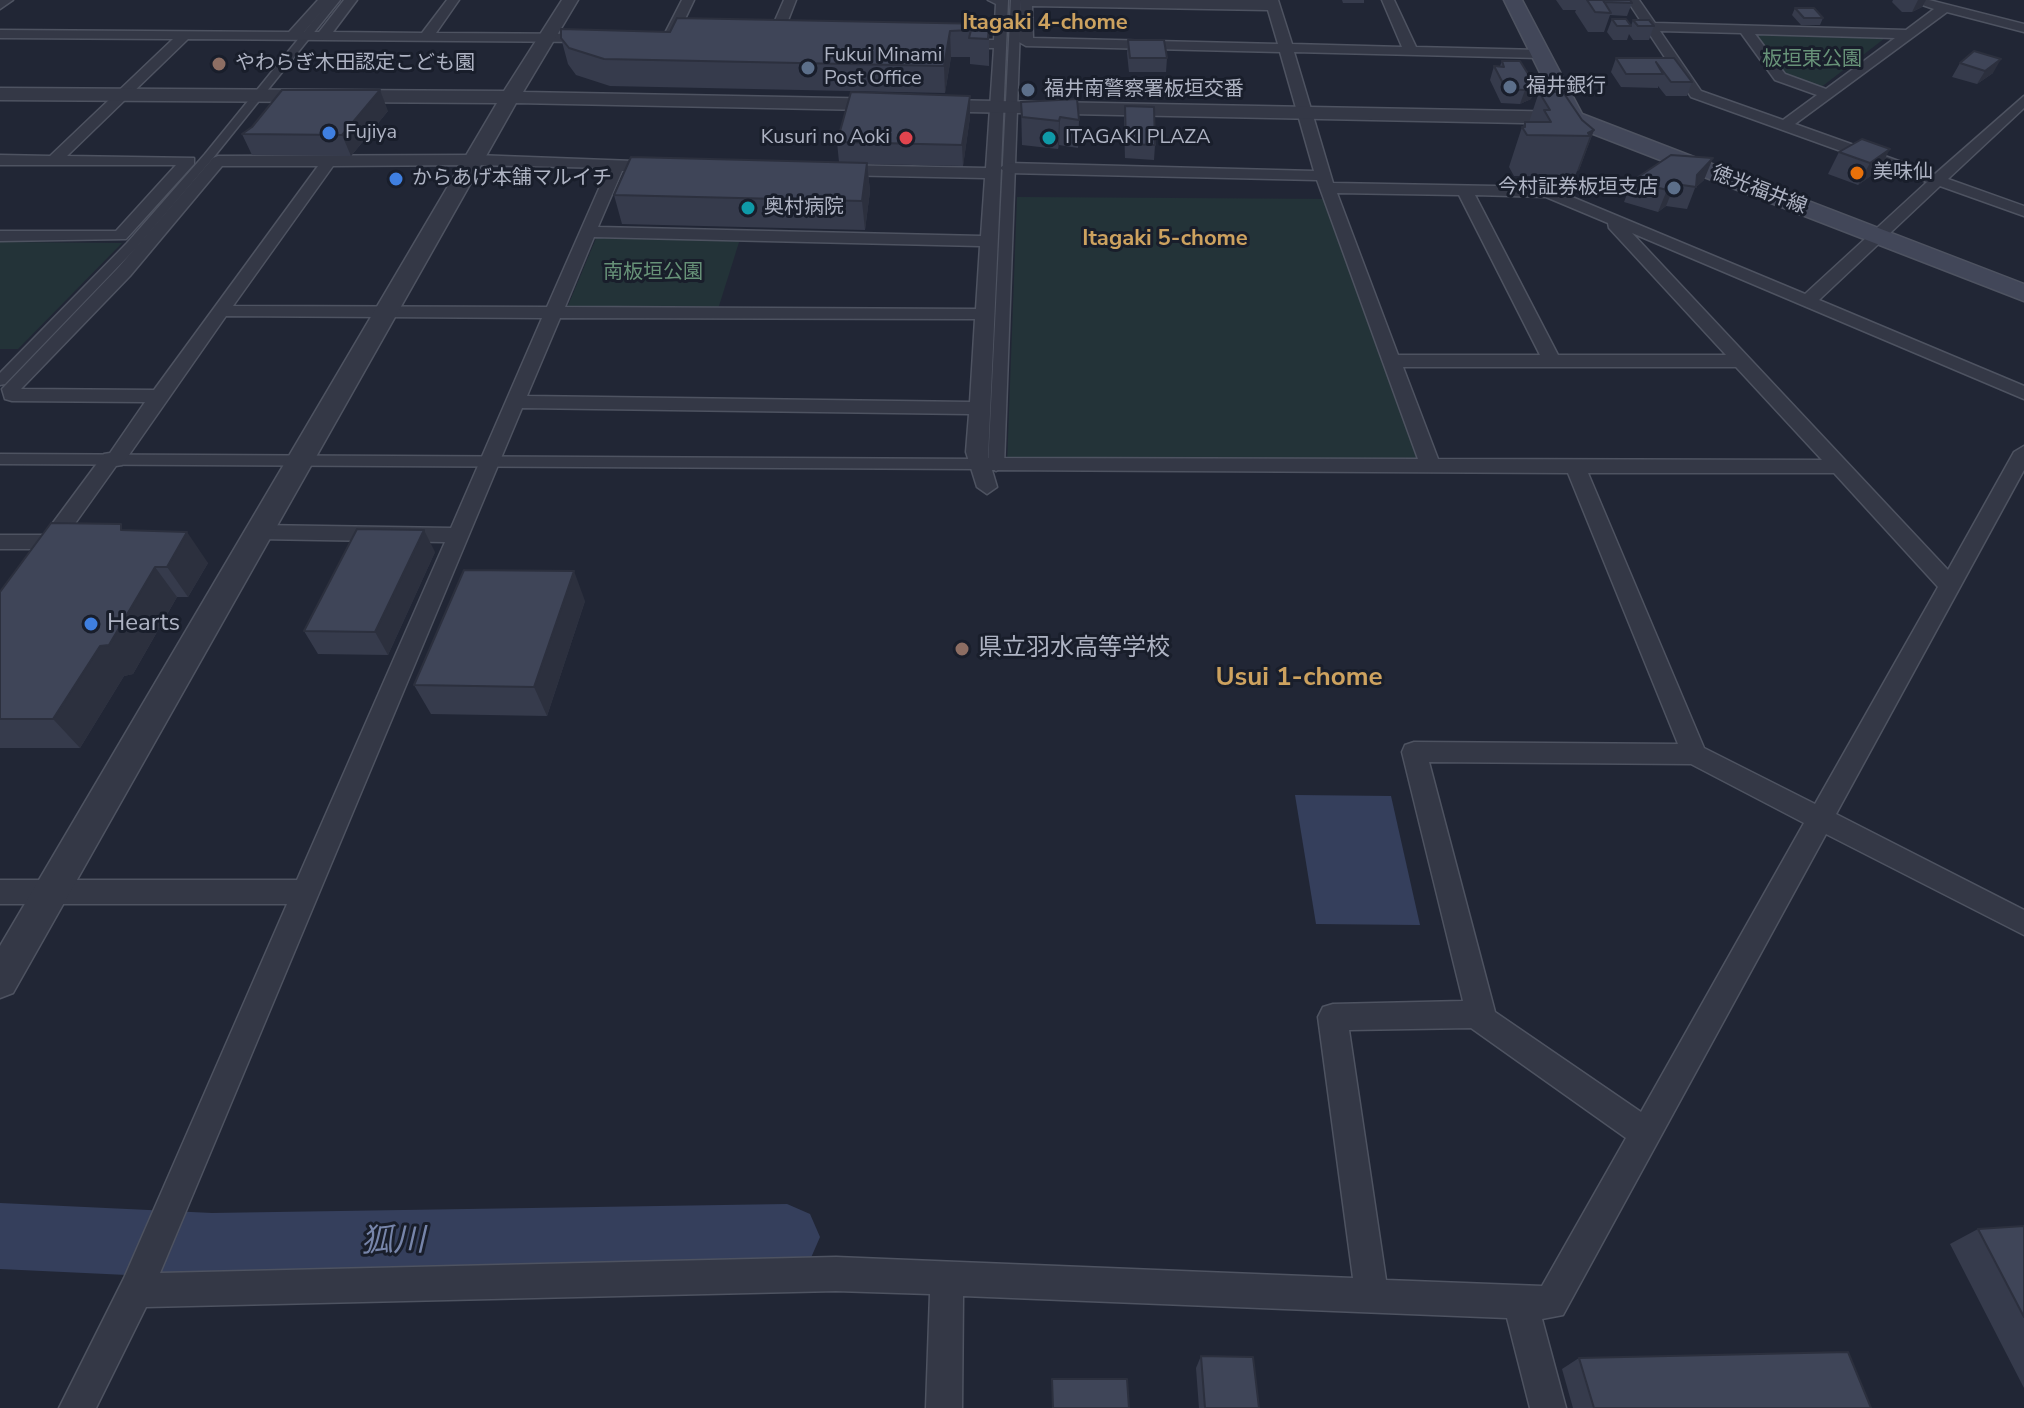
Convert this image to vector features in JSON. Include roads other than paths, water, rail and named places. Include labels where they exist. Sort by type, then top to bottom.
[{"type":"main road","points":[[1513,0],[1573,118]]},
{"type":"main road","name":"徳光福井線","points":[[1573,118],[2024,293]]},
{"type":"street","points":[[0,5],[7,0]]},
{"type":"street","points":[[0,381],[131,246],[256,95],[325,0]]},
{"type":"street","points":[[299,36],[335,0]]},
{"type":"street","points":[[323,36],[351,0]]},
{"type":"street","points":[[426,37],[453,0]]},
{"type":"street","points":[[0,981],[510,97],[570,0]]},
{"type":"street","points":[[669,39],[688,0]]},
{"type":"street","points":[[773,41],[790,0]]},
{"type":"street","points":[[994,0],[1002,0],[1003,105]]},
{"type":"street","points":[[987,487],[999,171],[1003,105],[1016,0]]},
{"type":"street","points":[[1388,0],[1411,51]]},
{"type":"street","points":[[1633,0],[1696,94],[2024,211]]},
{"type":"street","points":[[1914,0],[2024,28]]},
{"type":"street","points":[[1430,465],[1325,182],[1284,48],[1273,3],[1026,2],[1026,42],[1284,48],[1540,54]]},
{"type":"street","points":[[1784,126],[1944,8]]},
{"type":"street","points":[[1651,27],[1908,34]]},
{"type":"street","points":[[1745,30],[1780,77],[1827,94]]},
{"type":"street","points":[[0,34],[607,38]]},
{"type":"street","points":[[54,160],[185,35]]},
{"type":"street","points":[[653,39],[684,39]]},
{"type":"street","points":[[758,40],[788,41]]},
{"type":"street","points":[[940,43],[1001,44]]},
{"type":"street","points":[[0,94],[510,97],[1573,118]]},
{"type":"street","points":[[1807,302],[2024,100]]},
{"type":"street","points":[[0,160],[189,161],[120,236],[0,236]]},
{"type":"street","points":[[159,396],[12,395],[11,389],[124,272],[218,161],[475,160],[678,167]]},
{"type":"street","points":[[34,565],[329,161]]},
{"type":"street","points":[[77,1408],[136,1290],[616,166]]},
{"type":"street","points":[[819,170],[999,171],[1548,192],[2024,393]]},
{"type":"street","points":[[988,465],[976,452],[987,241],[999,171]]},
{"type":"street","points":[[1464,190],[1552,361]]},
{"type":"street","points":[[1608,217],[1950,586]]},
{"type":"street","points":[[588,232],[987,241]]},
{"type":"street","points":[[221,311],[983,314]]},
{"type":"street","points":[[0,358],[23,359]]},
{"type":"street","points":[[1391,361],[1741,361]]},
{"type":"street","points":[[515,402],[978,408]]},
{"type":"street","points":[[136,1290],[836,1274],[1551,1303],[2024,452]]},
{"type":"street","points":[[0,459],[1839,467]]},
{"type":"street","points":[[1575,466],[1694,754]]},
{"type":"street","points":[[258,532],[458,535]]},
{"type":"street","points":[[0,542],[50,542]]},
{"type":"street","points":[[1645,1133],[1482,1020],[1414,752],[1694,754],[2024,923]]},
{"type":"street","points":[[0,892],[306,892]]},
{"type":"street","points":[[1372,1296],[1333,1017],[1481,1014]]},
{"type":"street","points":[[944,1408],[947,1278]]},
{"type":"street","points":[[1520,1301],[1548,1408]]},
{"type":"water","points":[[1295,795],[1391,796],[1420,925],[1316,924]]},
{"type":"waterway","name":"狐川","points":[[0,1236],[212,1246],[787,1237]]},
{"type":"place","name":"やわらぎ木田認定こども園","points":[[219,64]]},
{"type":"place","name":"Fukui Minami Post Office","points":[[808,68]]},
{"type":"place","name":"福井銀行","points":[[1510,87]]},
{"type":"place","name":"福井南警察署板垣交番","points":[[1028,90]]},
{"type":"place","name":"Fujiya","points":[[329,133]]},
{"type":"place","name":"Kusuri no Aoki","points":[[906,138]]},
{"type":"place","name":"ITAGAKI PLAZA","points":[[1049,138]]},
{"type":"place","name":"美味仙","points":[[1857,173]]},
{"type":"place","name":"からあげ本舗マルイチ","points":[[396,179]]},
{"type":"place","name":"今村証券板垣支店","points":[[1674,188]]},
{"type":"place","name":"奥村病院","points":[[748,208]]},
{"type":"place","name":"Hearts","points":[[91,624]]},
{"type":"place","name":"県立羽水高等学校","points":[[962,649]]},
{"type":"district","name":"Itagaki 4-chome","points":[[1045,24]]},
{"type":"district","name":"Itagaki 5-chome","points":[[1165,240]]},
{"type":"district","name":"Usui 1-chome","points":[[1299,679]]},
{"type":"park label","name":"板垣東公園","points":[[1812,60]]},
{"type":"park label","name":"南板垣公園","points":[[653,273]]}]
